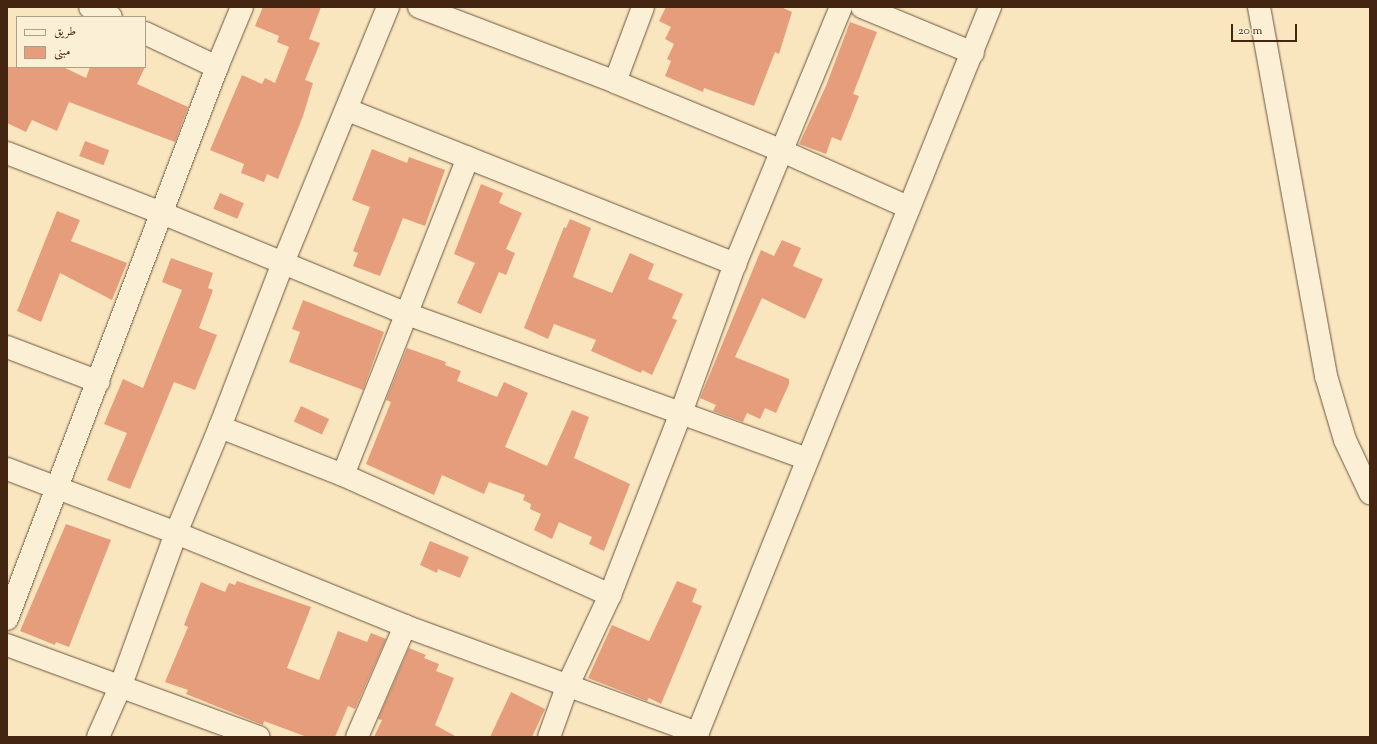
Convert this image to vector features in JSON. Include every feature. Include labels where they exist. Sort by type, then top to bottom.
[{"type":"street","points":[[90,7],[109,16]]},
{"type":"street","points":[[7,619],[99,382],[216,67],[242,7]]},
{"type":"street","points":[[98,737],[121,685],[176,533],[220,427],[283,263],[348,110],[388,7]]},
{"type":"street","points":[[419,7],[615,82],[782,150],[908,207]]},
{"type":"street","points":[[615,82],[643,7]]},
{"type":"street","points":[[549,737],[567,687],[610,595],[681,413],[735,264],[841,7]]},
{"type":"street","points":[[862,7],[972,53]]},
{"type":"street","points":[[7,469],[176,533],[405,626],[697,735],[908,207],[990,7]]},
{"type":"street","points":[[1259,7],[1326,376],[1345,440],[1370,493]]},
{"type":"street","points":[[146,33],[216,67]]},
{"type":"street","points":[[348,110],[735,264]]},
{"type":"street","points":[[7,153],[162,213],[407,314],[808,459]]},
{"type":"street","points":[[343,475],[468,158]]},
{"type":"street","points":[[7,347],[99,382]]},
{"type":"street","points":[[220,427],[343,475],[610,595]]},
{"type":"street","points":[[357,737],[405,626]]},
{"type":"street","points":[[7,645],[121,685],[260,737]]},
{"type":"building","points":[[263,7],[321,7],[309,39],[320,43],[305,80],[313,83],[303,116],[278,179],[267,174],[264,182],[241,173],[244,164],[210,150],[242,75],[262,84],[265,78],[275,83],[289,47],[277,42],[279,36],[255,26]]},
{"type":"building","points":[[666,7],[781,7],[792,12],[779,54],[775,52],[754,106],[704,88],[703,92],[665,76],[671,61],[667,59],[674,44],[665,39],[671,27],[659,21]]},
{"type":"building","points":[[850,22],[877,32],[853,94],[859,96],[841,141],[832,137],[826,154],[799,144],[826,86]]},
{"type":"building","points":[[7,67],[65,68],[86,78],[90,68],[145,68],[137,84],[188,107],[175,142],[69,102],[57,131],[32,120],[26,132],[7,123]]},
{"type":"building","points":[[85,141],[109,150],[104,165],[79,156]]},
{"type":"building","points":[[372,149],[407,163],[409,157],[445,170],[425,226],[403,218],[380,276],[353,266],[358,253],[353,251],[370,207],[352,200]]},
{"type":"building","points":[[481,184],[503,193],[499,203],[522,213],[506,249],[515,253],[506,275],[499,272],[481,314],[457,303],[475,263],[454,254]]},
{"type":"building","points":[[220,193],[244,203],[237,219],[213,209]]},
{"type":"building","points":[[57,211],[80,220],[71,241],[127,263],[112,300],[60,273],[41,322],[17,311]]},
{"type":"building","points":[[570,219],[591,228],[573,277],[612,293],[630,253],[654,264],[648,279],[683,294],[672,318],[677,320],[652,375],[642,370],[641,373],[591,351],[596,340],[554,324],[548,339],[524,328],[564,227],[566,228]]},
{"type":"building","points":[[782,240],[801,248],[793,266],[823,279],[805,319],[762,298],[735,357],[789,379],[789,384],[776,413],[765,408],[760,419],[747,413],[743,422],[713,411],[716,405],[700,398],[761,250],[774,256]]},
{"type":"building","points":[[171,258],[213,273],[208,288],[213,290],[199,328],[217,335],[195,390],[174,382],[130,489],[107,480],[127,433],[104,424],[123,379],[143,388],[182,290],[162,282]]},
{"type":"building","points":[[303,300],[384,332],[363,390],[289,362],[300,332],[292,329]]},
{"type":"building","points":[[407,348],[446,362],[445,365],[461,371],[457,381],[497,397],[504,382],[528,393],[505,447],[547,466],[572,410],[589,417],[574,458],[630,484],[604,551],[589,544],[592,537],[559,522],[552,539],[534,530],[541,514],[530,509],[531,504],[523,500],[525,495],[489,482],[484,494],[442,475],[434,495],[366,464],[391,402],[386,400]]},
{"type":"building","points":[[301,406],[329,419],[322,435],[294,421]]},
{"type":"building","points":[[66,524],[111,540],[69,647],[56,642],[55,645],[20,631]]},
{"type":"building","points":[[430,541],[469,557],[460,578],[438,569],[437,573],[420,565]]},
{"type":"building","points":[[237,581],[311,607],[287,668],[319,680],[338,631],[367,642],[371,633],[386,639],[355,709],[348,706],[335,737],[307,737],[264,721],[263,725],[186,694],[188,690],[165,682],[188,627],[184,625],[201,582],[225,592],[229,583],[235,585]]},
{"type":"building","points":[[677,581],[697,589],[692,602],[702,606],[661,704],[649,698],[647,701],[588,678],[612,625],[649,641]]},
{"type":"building","points":[[409,648],[426,655],[424,658],[439,664],[436,671],[454,678],[435,725],[457,737],[374,737],[382,720],[378,719]]},
{"type":"building","points":[[511,692],[545,709],[532,737],[490,737]]}]
